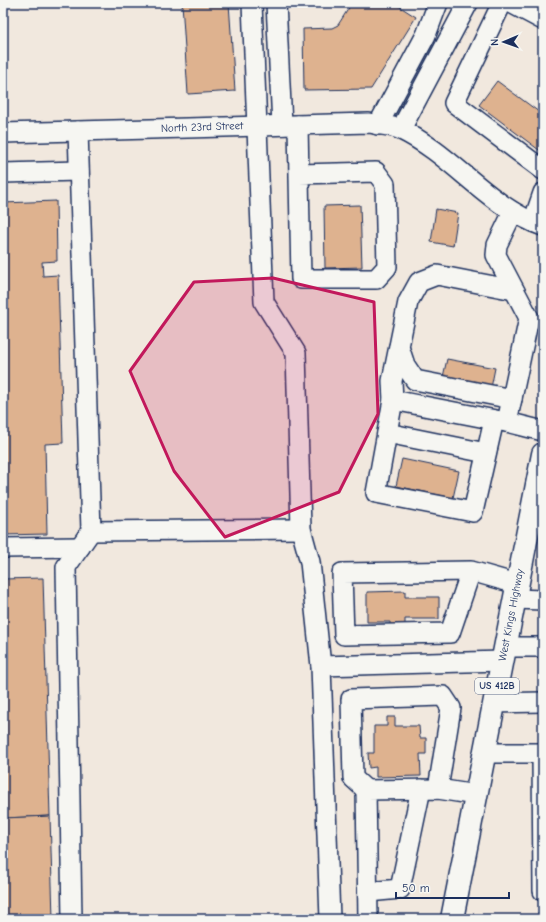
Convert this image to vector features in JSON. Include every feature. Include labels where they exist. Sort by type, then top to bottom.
[{"type":"main road","name":"West Kings Highway","points":[[452,919],[543,454]]},
{"type":"street","points":[[252,3],[264,302],[296,353],[301,529],[310,562],[321,666],[330,919]]},
{"type":"street","points":[[276,3],[290,125],[299,174],[301,279],[376,279],[387,267],[386,184],[376,172],[299,174]]},
{"type":"street","points":[[400,129],[468,3]]},
{"type":"street","points":[[502,3],[454,103],[543,170]]},
{"type":"street","points":[[510,3],[543,20]]},
{"type":"street","points":[[378,125],[426,35],[435,7],[456,26]]},
{"type":"street","name":"North 23rd Street","points":[[3,133],[369,123],[400,129],[426,146],[513,212],[538,224]]},
{"type":"street","points":[[72,919],[66,567],[91,530],[78,131]]},
{"type":"street","points":[[3,173],[79,171]]},
{"type":"street","points":[[538,224],[543,192]]},
{"type":"street","points":[[513,212],[497,245],[496,255],[529,318],[512,399],[486,453],[473,512],[376,493],[394,400],[392,381],[408,302],[419,282],[437,275],[514,290]]},
{"type":"street","points":[[399,347],[405,364],[415,380],[512,399]]},
{"type":"street","points":[[394,400],[501,421],[543,431]]},
{"type":"street","points":[[387,433],[486,453]]},
{"type":"street","points":[[91,530],[301,529]]},
{"type":"street","points":[[3,548],[80,547]]},
{"type":"street","points":[[472,571],[450,633],[344,635],[342,573],[472,571],[515,592],[543,600]]},
{"type":"street","points":[[315,606],[343,605]]},
{"type":"street","points":[[321,666],[503,654],[543,647]]},
{"type":"street","points":[[368,892],[400,889],[430,789],[451,708],[443,696],[351,699],[354,778],[366,790],[368,919]]},
{"type":"street","points":[[494,703],[543,702]]},
{"type":"street","points":[[484,753],[542,753],[543,891]]},
{"type":"street","points":[[366,790],[430,789],[476,795]]},
{"type":"highlighted area","points":[[273,278],[374,302],[378,414],[339,492],[225,537],[174,471],[130,371],[194,282]]},
{"type":"building","points":[[182,3],[229,3],[235,91],[188,94]]},
{"type":"building","points":[[352,3],[394,3],[416,17],[371,89],[304,90],[303,29],[332,28],[338,25]]},
{"type":"building","points":[[497,81],[543,115],[543,145],[539,150],[479,105]]},
{"type":"building","points":[[56,201],[57,261],[42,262],[43,276],[58,275],[63,443],[45,444],[47,534],[3,535],[3,203]]},
{"type":"building","points":[[360,205],[362,267],[325,268],[324,206]]},
{"type":"building","points":[[436,209],[458,213],[453,246],[431,242]]},
{"type":"building","points":[[447,359],[495,368],[491,388],[443,377]]},
{"type":"building","points":[[402,459],[459,471],[453,498],[396,486]]},
{"type":"building","points":[[43,578],[50,816],[3,818],[3,579]]},
{"type":"building","points":[[405,591],[405,597],[439,597],[439,619],[405,619],[405,625],[390,626],[390,622],[367,622],[367,592]]},
{"type":"building","points":[[387,717],[395,717],[395,726],[419,726],[420,738],[426,738],[426,754],[420,754],[421,776],[376,777],[376,767],[369,768],[368,753],[374,753],[374,726],[387,726]]},
{"type":"building","points":[[50,816],[53,919],[3,919],[3,818]]}]
